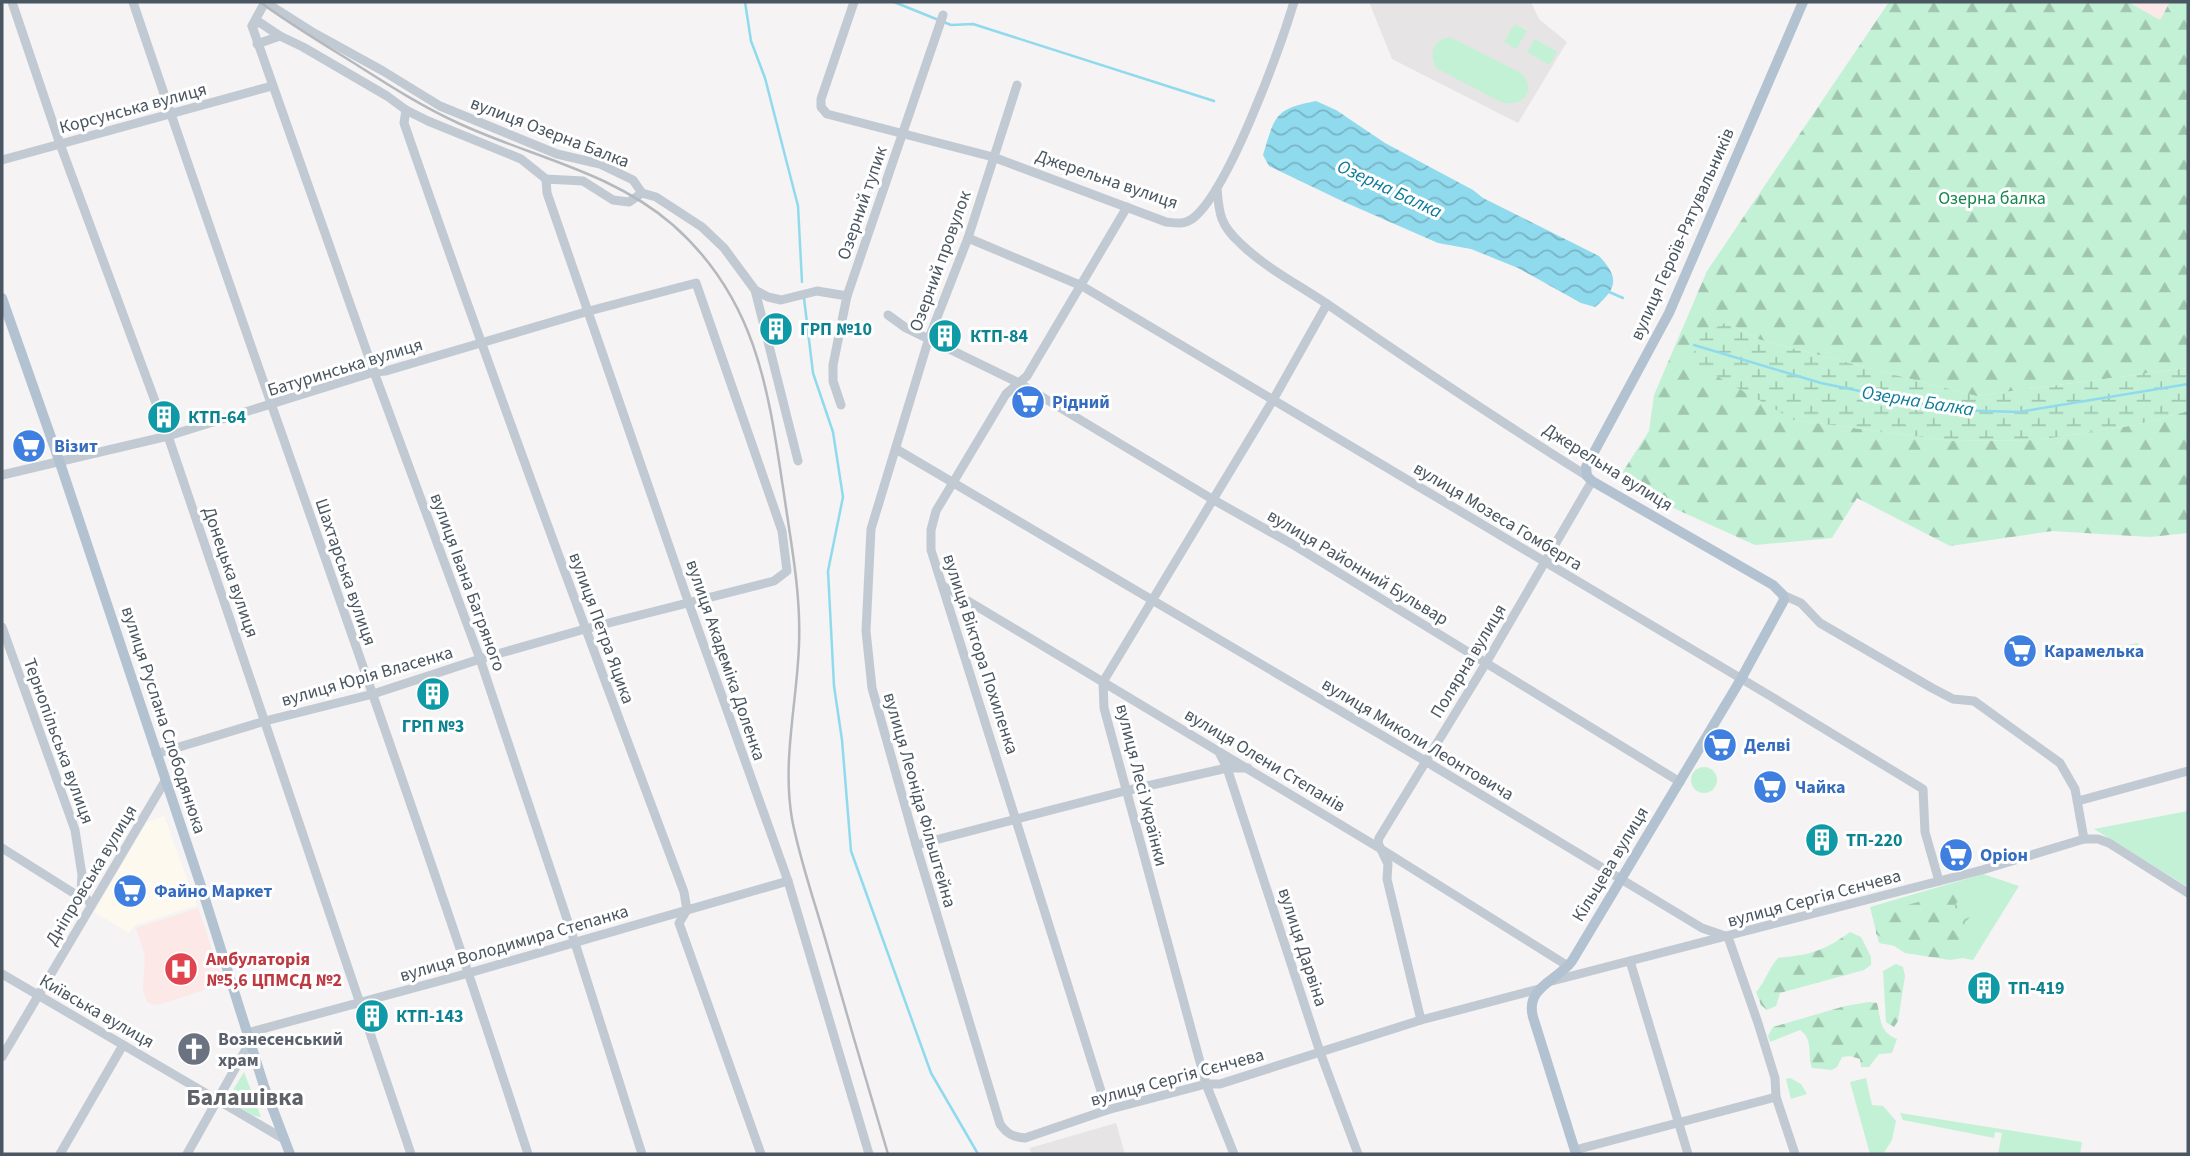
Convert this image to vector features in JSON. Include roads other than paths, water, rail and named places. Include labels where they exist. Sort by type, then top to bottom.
[{"type":"main road","name":"вулиця Героїв-Рятувальників","points":[[1590,478],[1586,467],[1670,313],[1803,2]]},
{"type":"main road","name":"вулиця Руслана Слободянюка","points":[[2,298],[60,463],[289,1154]]},
{"type":"main road","name":"Джерельна вулиця","points":[[1590,478],[1773,585],[1783,595]]},
{"type":"main road","name":"Кільцева вулиця","points":[[1539,989],[1568,966],[1622,880],[1741,679],[1782,606],[1783,595]]},
{"type":"main road","points":[[1539,989],[1532,1000],[1531,1012],[1575,1152]]},
{"type":"street","name":"Донецька вулиця","points":[[12,2],[60,144],[168,436],[411,1154]]},
{"type":"street","name":"Шахтарська вулиця","points":[[133,2],[469,973],[528,1154]]},
{"type":"street","points":[[252,26],[265,2]]},
{"type":"street","name":"вулиця Озерна Балка","points":[[265,2],[440,106],[557,154],[600,164],[633,180],[642,193],[656,197],[702,227],[724,248],[755,290]]},
{"type":"street","name":"Джерельна вулиця","points":[[854,2],[821,99],[821,107],[827,114],[993,157],[1166,222],[1181,223],[1192,218],[1217,188]]},
{"type":"street","points":[[1217,188],[1245,130],[1285,32],[1294,2]]},
{"type":"street","name":"Озерний тупик","points":[[841,405],[833,381],[833,365],[846,296],[943,15]]},
{"type":"street","points":[[252,26],[259,22],[387,96],[406,110],[458,135],[521,159],[546,179],[583,181],[613,200],[629,202],[642,193]]},
{"type":"street","name":"вулиця Івана Багряного","points":[[252,26],[374,372],[480,659],[642,1154]]},
{"type":"street","points":[[257,44],[280,36]]},
{"type":"street","name":"Озерний провулок","points":[[896,449],[929,338],[968,238],[1017,85]]},
{"type":"street","name":"Корсунська вулиця","points":[[2,160],[272,86]]},
{"type":"street","name":"вулиця Петра Яцика","points":[[406,110],[404,123],[480,342],[684,892],[687,910],[679,923],[761,1154]]},
{"type":"street","name":"вулиця Академіка Доленка","points":[[546,179],[547,193],[788,881],[869,1154]]},
{"type":"street","name":"Джерельна вулиця","points":[[1217,188],[1219,216],[1240,243],[1274,270],[1437,380],[1590,478]]},
{"type":"street","name":"вулиця Віктора Похиленка","points":[[1107,1110],[931,550],[931,530],[936,511],[1006,394],[1027,376],[1127,206]]},
{"type":"street","name":"вулиця Мозеса Гомберга","points":[[968,238],[1082,286],[1923,789],[1925,832],[1939,881]]},
{"type":"street","name":"Батуринська вулиця","points":[[2,475],[168,436],[374,372],[696,284],[782,531],[787,571]]},
{"type":"street","points":[[755,290],[781,300],[817,290],[846,296]]},
{"type":"street","points":[[755,290],[798,461]]},
{"type":"street","name":"вулиця Лесі Українки","points":[[1234,1154],[1206,1084],[1125,791],[1104,708],[1102,682],[1273,400],[1327,304]]},
{"type":"street","points":[[888,315],[1019,383]]},
{"type":"street","name":"вулиця Районний Бульвар","points":[[1019,383],[1292,544],[1680,782]]},
{"type":"street","name":"вулиця Миколи Леонтовича","points":[[896,449],[1427,762],[1702,928],[1728,937]]},
{"type":"street","name":"вулиця Леоніда Фільштейна","points":[[896,449],[871,529],[866,631],[872,688],[1000,1124],[1005,1132],[1014,1137],[1025,1138]]},
{"type":"street","name":"Полярна вулиця","points":[[1381,849],[1379,838],[1486,663],[1590,478]]},
{"type":"street","name":"вулиця Юрія Власенка","points":[[156,754],[265,721],[373,694],[585,629],[774,581],[787,571]]},
{"type":"street","name":"вулиця Олени Степанів","points":[[943,586],[1248,768],[1568,966]]},
{"type":"street","name":"Джерельна вулиця","points":[[1783,595],[1801,603],[1831,629],[1953,699],[1974,701],[2060,763],[2069,775],[2078,801],[2084,839]]},
{"type":"street","name":"Тернопільська вулиця","points":[[2,627],[75,830],[82,875],[81,892],[92,904]]},
{"type":"street","name":"вулиця Дарвіна","points":[[1218,750],[1227,768],[1320,1052],[1358,1154]]},
{"type":"street","points":[[916,845],[1125,791],[1227,768],[1248,768]]},
{"type":"street","points":[[2078,801],[2188,771]]},
{"type":"street","name":"Дніпровська вулиця","points":[[2,1057],[165,781]]},
{"type":"street","points":[[2084,839],[2109,842],[2188,893]]},
{"type":"street","name":"вулиця Сергія Сєнчева","points":[[1550,981],[1939,881],[2084,839]]},
{"type":"street","points":[[2,848],[92,904]]},
{"type":"street","points":[[1381,849],[1387,857],[1387,879],[1421,1020]]},
{"type":"street","name":"вулиця Володимира Степанка","points":[[249,1038],[359,1002],[788,881]]},
{"type":"street","points":[[1728,937],[1762,1034],[1774,1078],[1776,1097],[1795,1154]]},
{"type":"street","points":[[1630,961],[1688,1154]]},
{"type":"street","name":"Київська вулиця","points":[[2,974],[284,1139]]},
{"type":"street","name":"вулиця Сергія Сєнчева","points":[[1025,1138],[1107,1110],[1206,1084],[1220,1084],[1421,1020],[1539,989]]},
{"type":"street","points":[[187,1154],[249,1038]]},
{"type":"street","points":[[60,1154],[123,1045]]},
{"type":"street","points":[[1575,1152],[1776,1097]]},
{"type":"water","points":[[1316,101],[1336,110],[1385,143],[1483,198],[1599,256],[1613,276],[1612,288],[1595,307],[1581,303],[1518,268],[1471,249],[1438,243],[1269,166],[1263,155],[1278,116],[1292,107]]},
{"type":"waterway","points":[[745,2],[751,41],[765,78],[798,206],[802,282]]},
{"type":"waterway","name":"Озерна Балка","points":[[894,2],[951,25],[973,24],[1214,101]]},
{"type":"waterway","name":"Озерна Балка","points":[[1607,291],[1623,298]]},
{"type":"waterway","points":[[804,298],[813,373],[833,432],[843,497],[828,571],[834,686],[842,740],[851,851],[931,1073],[978,1154]]},
{"type":"waterway","name":"Озерна Балка","points":[[1694,345],[1821,383],[1952,410],[2019,412],[2188,384]]},
{"type":"railway","points":[[260,2],[308,35],[432,110],[624,191],[673,225],[702,254],[725,285],[742,318],[765,387],[795,573],[799,627],[798,667],[789,753],[792,819],[803,866],[888,1154]]},
{"type":"place","name":"ГРП №10","points":[[776,329]]},
{"type":"place","name":"КТП-84","points":[[945,336]]},
{"type":"place","name":"Рідний","points":[[1028,402]]},
{"type":"place","name":"КТП-64","points":[[164,417]]},
{"type":"place","name":"Візит","points":[[29,446]]},
{"type":"place","name":"Карамелька","points":[[2020,651]]},
{"type":"place","name":"ГРП №3","points":[[433,694]]},
{"type":"place","name":"Делві","points":[[1720,745]]},
{"type":"place","name":"Чайка","points":[[1770,787]]},
{"type":"place","name":"ТП-220","points":[[1822,840]]},
{"type":"place","name":"Оріон","points":[[1956,855]]},
{"type":"place","name":"Файно Маркет","points":[[130,891]]},
{"type":"place","name":"Амбулаторія №5,6 ЦПМСД №2","points":[[181,969]]},
{"type":"place","name":"ТП-419","points":[[1984,988]]},
{"type":"place","name":"КТП-143","points":[[372,1016]]},
{"type":"place","name":"Вознесенський храм","points":[[194,1049]]},
{"type":"district","name":"Балашівка","points":[[245,1097]]},
{"type":"park label","name":"Озерна балка","points":[[1992,198]]}]
